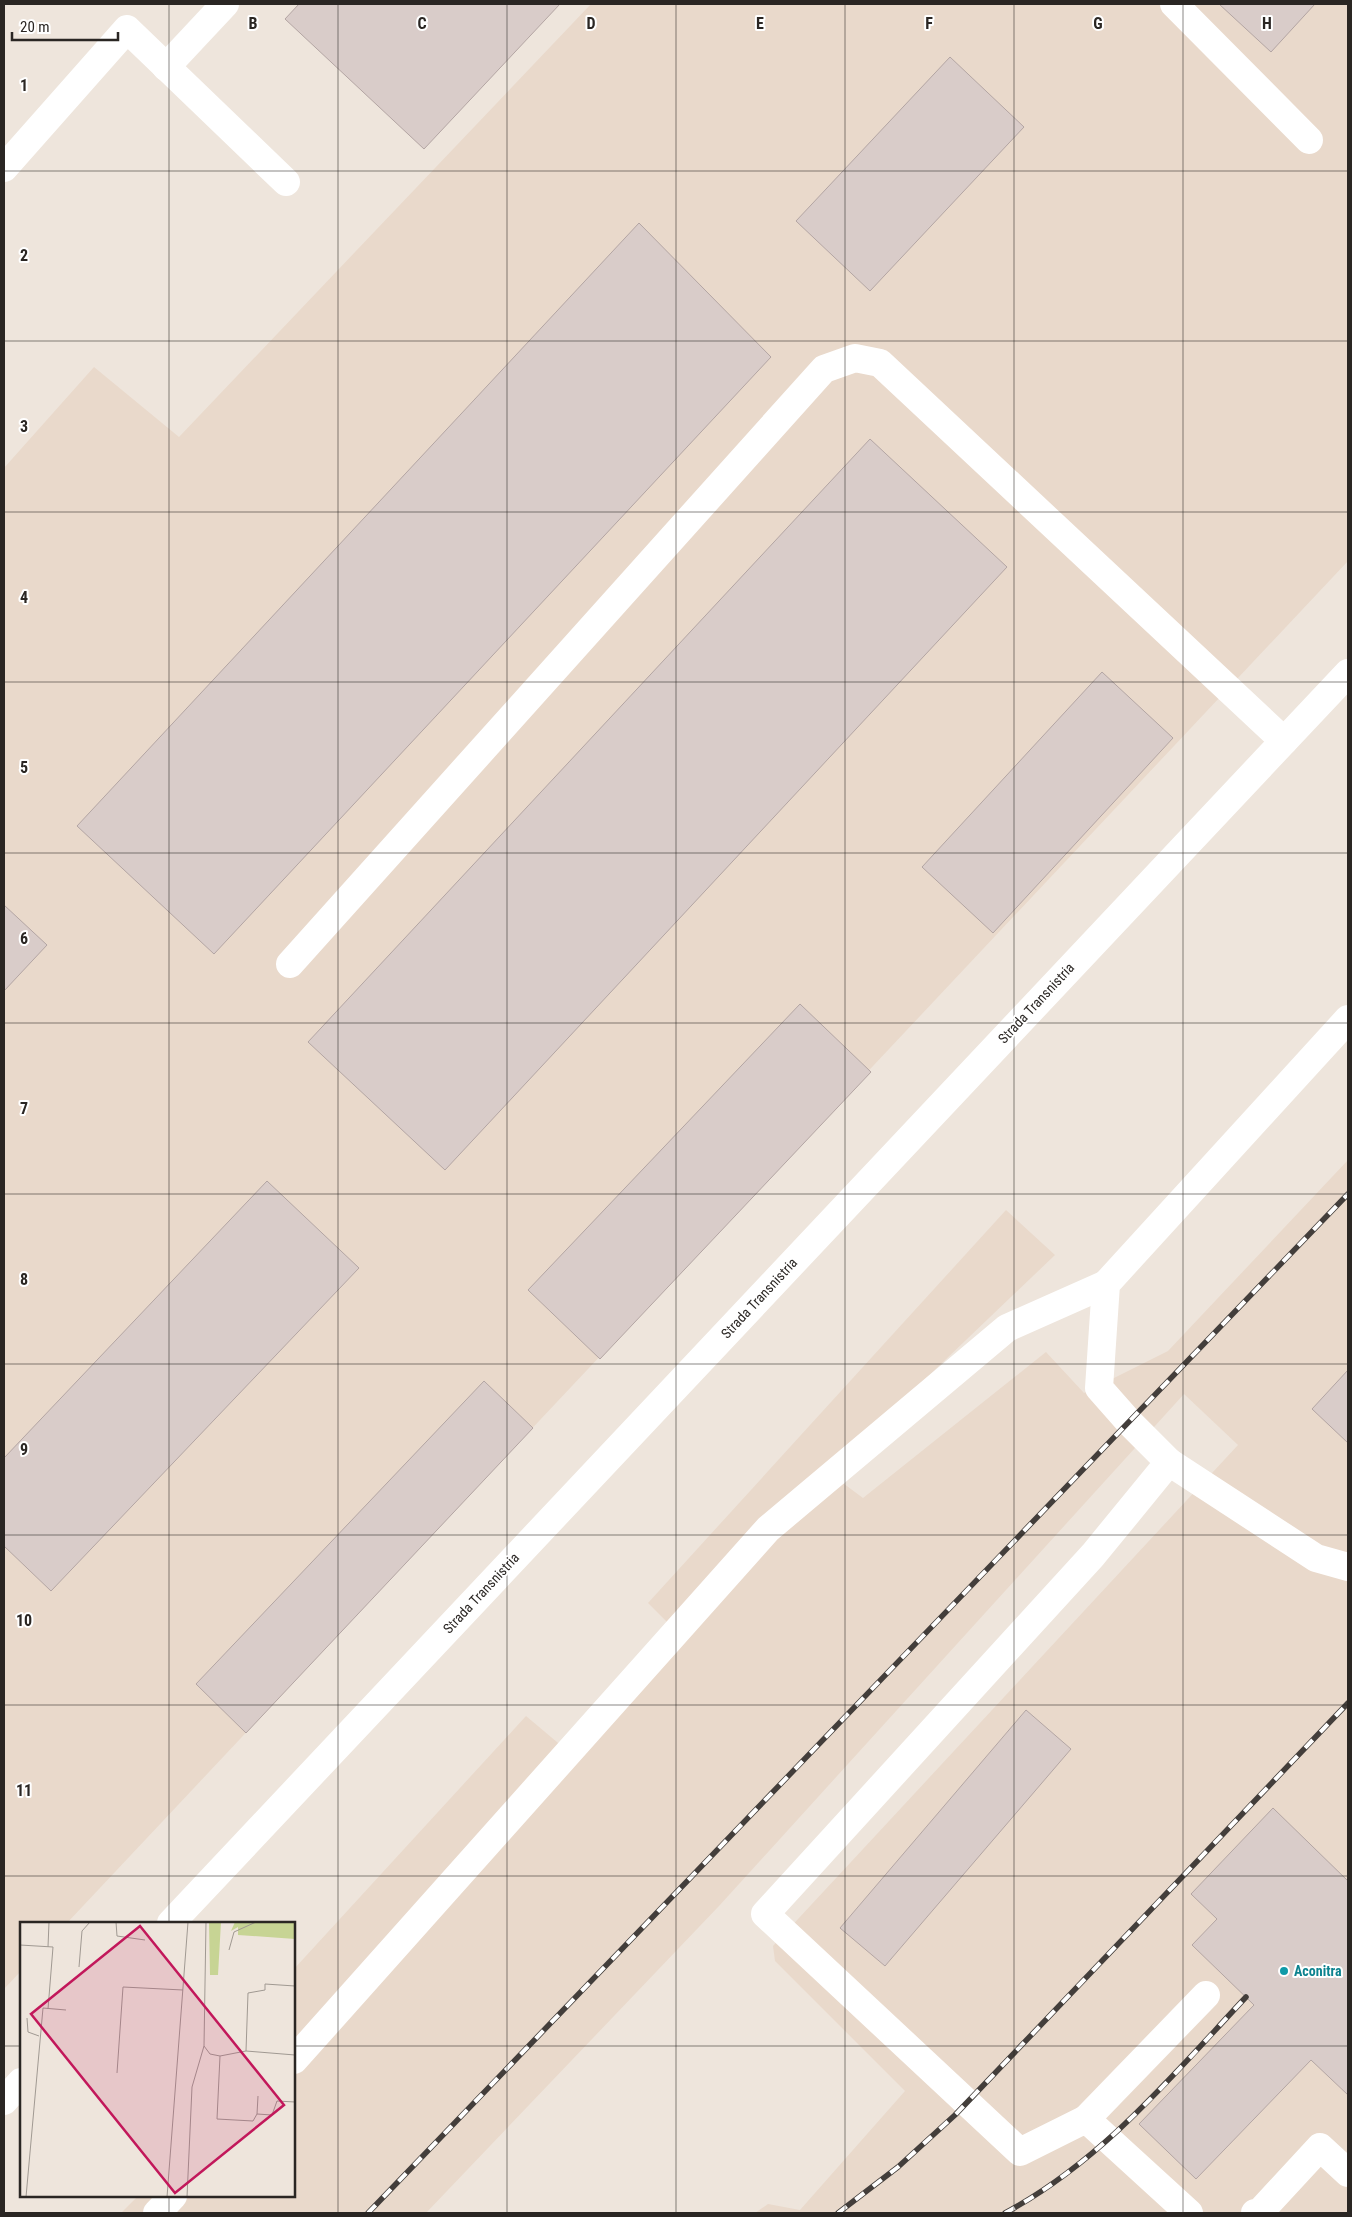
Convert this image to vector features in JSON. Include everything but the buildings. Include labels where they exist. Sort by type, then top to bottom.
[{"type":"street","points":[[166,67],[225,4]]},
{"type":"street","points":[[1174,4],[1310,140]]},
{"type":"street","points":[[4,168],[127,29],[286,182]]},
{"type":"street","points":[[290,964],[824,369],[855,358],[880,363],[1284,741]]},
{"type":"street","name":"Strada Transnistria","points":[[171,1922],[1348,673]]},
{"type":"street","points":[[295,2059],[768,1529],[1007,1328],[1106,1284],[1348,1019]]},
{"type":"street","points":[[1106,1284],[1099,1388],[1129,1422],[1169,1462],[1316,1558],[1348,1567]]},
{"type":"street","points":[[1169,1462],[1093,1555],[765,1914],[1020,2152],[1086,2120],[1206,1995]]},
{"type":"street","points":[[4,2101],[20,2083]]},
{"type":"street","points":[[1086,2120],[1189,2213]]},
{"type":"street","points":[[1255,2213],[1259,2213],[1320,2147],[1348,2173]]},
{"type":"street","points":[[157,2213],[172,2197]]},
{"type":"shaded area","points":[[591,4],[1348,4],[1348,561],[68,1922],[20,1922],[20,1972],[4,1989],[4,468],[94,367],[179,437]]},
{"type":"shaded area","points":[[1348,1160],[1348,2213],[755,2213],[768,2204],[800,2210],[905,2091],[775,1961],[773,1946],[1238,1445],[1184,1394],[719,1906],[426,2213],[121,2213],[137,2197],[295,2197],[295,1968],[526,1716],[570,1753],[674,1629],[648,1603],[1006,1210],[1055,1255],[828,1472],[863,1498],[1046,1352],[1084,1393],[1168,1351]]},
{"type":"railway","points":[[368,2213],[1348,1194]]},
{"type":"railway","points":[[838,2213],[898,2167],[955,2115],[1348,1703]]},
{"type":"railway","points":[[1005,2213],[1040,2192],[1104,2143],[1163,2086],[1246,1997]]},
{"type":"place","name":"Aconitra","points":[[1284,1971]]}]
